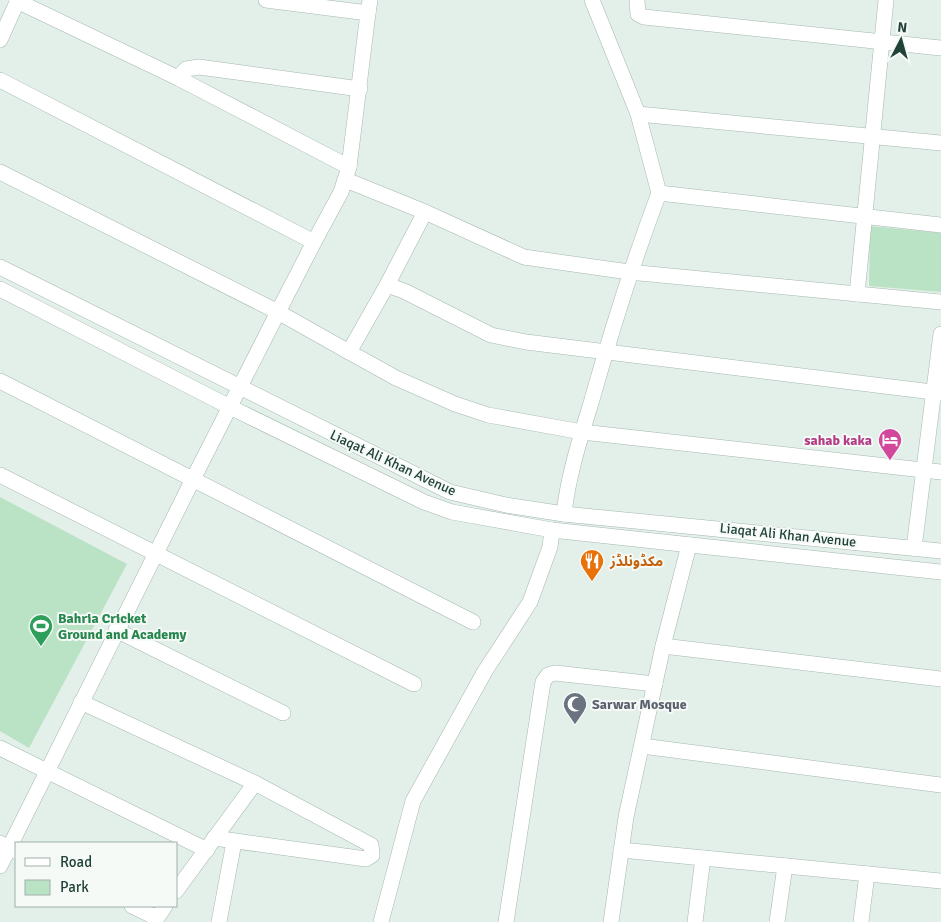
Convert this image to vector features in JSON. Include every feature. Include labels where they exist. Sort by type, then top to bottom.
[{"type":"street","points":[[0,40],[17,0],[178,78],[348,174],[425,212],[524,257],[629,272],[941,302]]},
{"type":"street","points":[[0,866],[153,554],[194,480],[348,174],[369,6],[266,0]]},
{"type":"street","points":[[564,514],[568,485],[605,353],[629,272],[659,193],[638,114],[592,0]]},
{"type":"street","points":[[637,0],[638,14],[644,17],[941,48]]},
{"type":"street","points":[[857,294],[886,0]]},
{"type":"street","points":[[178,78],[186,69],[199,68],[360,89]]},
{"type":"street","points":[[0,80],[314,242]]},
{"type":"street","points":[[638,114],[941,143]]},
{"type":"street","points":[[0,172],[278,312],[396,378],[455,404],[488,415],[582,432],[941,472]]},
{"type":"street","points":[[659,193],[864,218],[941,224]]},
{"type":"street","points":[[348,352],[387,286],[425,212]]},
{"type":"street","name":"Liaqat Ali Khan Avenue","points":[[0,267],[436,487],[472,498],[564,514],[941,551]]},
{"type":"street","points":[[387,286],[404,291],[491,335],[605,353],[937,393]]},
{"type":"street","name":"Liaqat Ali Khan Avenue","points":[[0,289],[230,407],[424,502],[452,512],[552,530],[941,572]]},
{"type":"street","points":[[914,548],[923,471],[937,393],[941,334]]},
{"type":"street","points":[[0,381],[474,622]]},
{"type":"street","points":[[0,475],[153,554],[414,684]]},
{"type":"street","points":[[381,922],[414,802],[486,671],[530,602],[550,547],[552,530]]},
{"type":"street","points":[[745,551],[746,531]]},
{"type":"street","points":[[611,922],[621,850],[642,746],[663,646],[689,545]]},
{"type":"street","points":[[116,630],[283,712]]},
{"type":"street","points":[[663,646],[941,679]]},
{"type":"street","points":[[506,922],[543,682],[548,675],[555,673],[655,684]]},
{"type":"street","points":[[0,748],[46,773],[211,844],[234,842],[366,859],[372,855],[371,845],[255,783],[81,702]]},
{"type":"street","points":[[642,746],[941,785]]},
{"type":"street","points":[[178,888],[255,783]]},
{"type":"street","points":[[219,922],[234,842]]},
{"type":"street","points":[[621,850],[941,881]]},
{"type":"street","points":[[695,922],[703,858]]},
{"type":"street","points":[[777,922],[785,866]]},
{"type":"street","points":[[860,922],[866,874]]},
{"type":"street","points":[[135,907],[160,917]]},
{"type":"green space","points":[[870,226],[941,233],[941,292],[869,286]]},
{"type":"green space","name":"Bahria Cricket Ground and Academy","points":[[0,497],[127,564],[29,748],[0,731]]},
{"type":"place","name":"sahab kaka","points":[[890,461]]},
{"type":"place","name":"مکڈونلڈز","points":[[592,582]]},
{"type":"place","name":"Bahria Cricket Ground and Academy","points":[[41,647]]},
{"type":"place","name":"Sarwar Mosque","points":[[575,725]]}]
